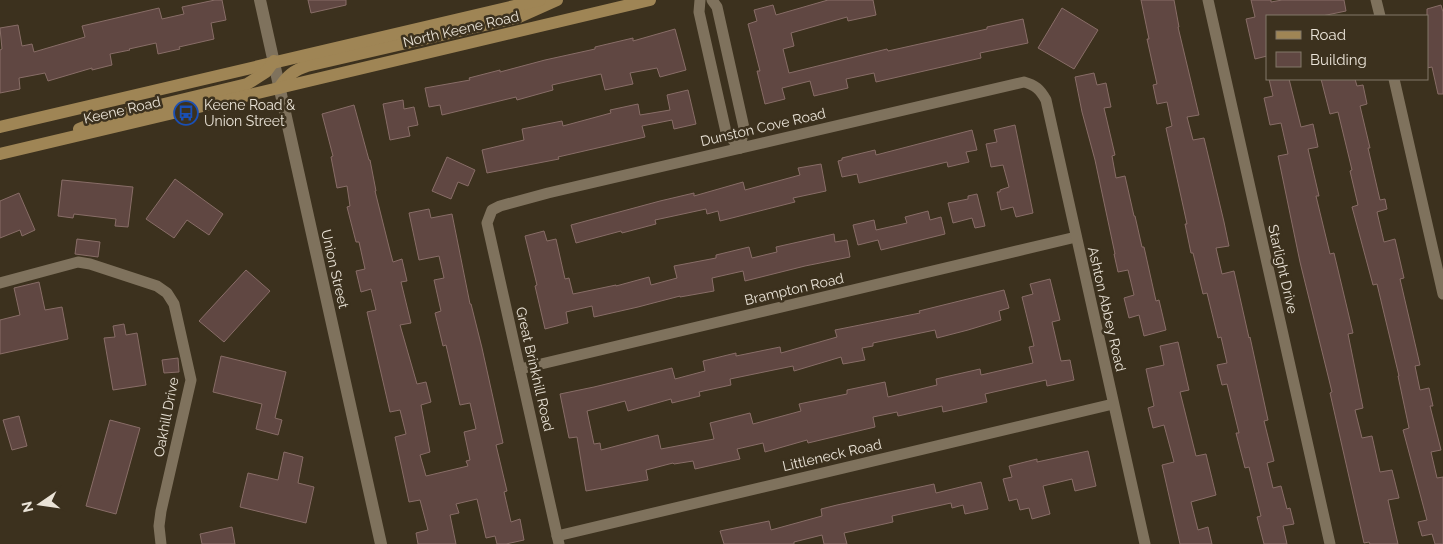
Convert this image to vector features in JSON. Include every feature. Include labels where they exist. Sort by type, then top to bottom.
[{"type":"main road","name":"North Keene Road","points":[[274,61],[540,0]]},
{"type":"main road","points":[[279,88],[286,77],[297,69],[519,17],[557,0]]},
{"type":"main road","name":"North Keene Road","points":[[279,88],[650,0]]},
{"type":"main road","name":"Keene Road","points":[[0,127],[274,61]]},
{"type":"main road","points":[[45,143],[106,118],[247,84],[266,72],[274,61]]},
{"type":"main road","name":"Keene Road","points":[[0,154],[279,88]]},
{"type":"street","name":"Union Street","points":[[260,0],[381,544]]},
{"type":"street","points":[[700,0],[698,12],[726,132],[740,148]]},
{"type":"street","points":[[712,0],[717,7],[744,128],[740,148]]},
{"type":"street","name":"Starlight Drive","points":[[1208,0],[1330,544]]},
{"type":"street","points":[[1376,0],[1380,15]]},
{"type":"street","points":[[1394,80],[1440,265],[1443,294]]},
{"type":"street","name":"Dunston Cove Road","points":[[500,206],[1015,83],[1024,82],[1034,85]]},
{"type":"street","name":"Ashton Abbey Road","points":[[1034,85],[1041,91],[1046,100],[1145,544]]},
{"type":"street","name":"Great Brinkhill Road","points":[[500,206],[492,210],[487,223],[558,540]]},
{"type":"street","name":"Brampton Road","points":[[520,369],[1076,237]]},
{"type":"street","name":"Oakhill Drive","points":[[0,283],[78,262],[90,264],[157,286],[167,293],[174,304],[191,380],[161,511],[161,544]]},
{"type":"street","name":"Littleneck Road","points":[[558,540],[1113,404]]},
{"type":"building","points":[[222,0],[226,20],[211,23],[214,39],[158,54],[156,43],[129,49],[110,54],[112,65],[92,70],[92,68],[48,81],[45,73],[19,78],[20,89],[0,93],[0,50],[2,49],[0,28],[18,25],[22,46],[32,44],[34,52],[85,37],[82,26],[159,8],[162,19],[184,14],[182,7]]},
{"type":"building","points":[[308,0],[346,0],[346,5],[311,13]]},
{"type":"building","points":[[828,0],[873,0],[876,15],[848,21],[847,17],[791,33],[794,46],[783,49],[789,73],[887,49],[888,51],[987,29],[987,27],[1023,19],[1028,43],[980,53],[981,58],[876,82],[874,73],[846,79],[848,88],[814,96],[810,81],[782,88],[785,99],[765,104],[757,71],[760,71],[748,24],[757,21],[754,10],[773,5],[776,15]]},
{"type":"building","points":[[1141,0],[1174,0],[1178,27],[1199,115],[1187,117],[1193,140],[1204,138],[1224,222],[1229,246],[1216,248],[1222,274],[1234,271],[1250,337],[1268,420],[1264,421],[1274,461],[1267,463],[1273,488],[1281,486],[1287,509],[1290,508],[1294,524],[1283,526],[1287,544],[1264,544],[1257,517],[1261,516],[1249,467],[1245,468],[1227,384],[1222,385],[1217,365],[1227,363],[1221,337],[1218,338],[1207,293],[1203,294],[1193,253],[1191,253],[1185,224],[1187,224],[1166,128],[1172,126],[1167,102],[1157,104],[1153,85],[1157,84]]},
{"type":"building","points":[[1251,0],[1271,0],[1271,2],[1282,0],[1344,0],[1346,11],[1327,15],[1266,15],[1266,56],[1255,59],[1246,19],[1255,17]]},
{"type":"building","points":[[1441,5],[1443,12],[1443,94],[1438,94],[1432,67],[1428,68],[1427,9]]},
{"type":"building","points":[[1062,8],[1098,30],[1074,69],[1038,48]]},
{"type":"building","points":[[675,29],[686,70],[660,77],[657,68],[630,73],[633,84],[605,90],[601,74],[552,85],[553,90],[517,100],[516,97],[442,115],[440,105],[429,107],[425,88],[470,80],[469,78],[500,70],[500,72],[633,38],[633,41]]},
{"type":"building","points":[[1094,73],[1097,85],[1106,83],[1111,107],[1104,108],[1115,155],[1112,156],[1116,178],[1125,176],[1156,301],[1159,300],[1166,330],[1144,336],[1139,315],[1129,318],[1124,298],[1134,295],[1128,270],[1118,272],[1095,160],[1075,77]]},
{"type":"building","points":[[1269,80],[1289,80],[1301,127],[1313,124],[1318,147],[1308,149],[1319,196],[1316,196],[1330,254],[1334,253],[1353,333],[1348,334],[1363,408],[1355,410],[1362,438],[1372,436],[1380,472],[1392,470],[1399,498],[1388,500],[1398,544],[1364,543],[1330,393],[1332,392],[1300,262],[1278,156],[1288,154],[1281,123],[1270,125],[1264,98],[1273,96]]},
{"type":"building","points":[[1321,80],[1355,80],[1357,86],[1363,85],[1367,104],[1360,106],[1370,148],[1368,148],[1380,200],[1385,199],[1387,209],[1377,212],[1384,242],[1395,239],[1404,278],[1400,279],[1420,365],[1415,366],[1420,390],[1429,388],[1433,406],[1430,406],[1441,450],[1431,452],[1437,478],[1443,477],[1443,544],[1435,544],[1432,534],[1422,536],[1418,522],[1427,520],[1403,430],[1409,428],[1399,376],[1377,284],[1373,285],[1352,207],[1358,205],[1338,112],[1330,114]]},
{"type":"building","points":[[688,90],[696,124],[674,129],[672,120],[642,126],[645,137],[558,157],[559,159],[487,173],[482,150],[524,140],[522,129],[562,121],[563,126],[611,113],[610,110],[638,104],[640,115],[670,110],[667,95]]},
{"type":"building","points":[[403,100],[404,109],[414,107],[418,125],[408,127],[410,136],[390,140],[383,104]]},
{"type":"building","points":[[354,105],[370,160],[375,191],[393,262],[402,259],[407,281],[401,282],[411,323],[400,325],[417,384],[426,382],[431,402],[421,405],[430,452],[420,455],[426,476],[468,466],[466,461],[470,460],[464,432],[476,429],[470,403],[460,405],[446,345],[443,346],[435,313],[441,311],[434,280],[444,278],[439,256],[419,260],[409,213],[429,209],[431,218],[452,214],[470,304],[482,348],[503,443],[496,445],[507,491],[504,492],[511,522],[520,519],[524,540],[497,544],[495,536],[486,538],[477,499],[456,504],[459,513],[450,515],[456,544],[418,544],[416,533],[428,530],[420,500],[409,502],[395,437],[406,434],[400,410],[390,412],[367,312],[376,310],[371,289],[361,292],[356,271],[365,269],[359,242],[356,242],[347,207],[350,206],[347,186],[337,188],[331,157],[333,156],[322,114]]},
{"type":"building","points":[[1015,125],[1033,213],[1016,217],[1013,207],[1001,210],[997,192],[1009,187],[1003,165],[991,167],[986,144],[997,142],[994,130]]},
{"type":"building","points":[[972,130],[977,150],[966,152],[969,162],[948,167],[947,162],[859,183],[857,174],[842,177],[838,161],[842,160],[842,158],[875,150],[876,155]]},
{"type":"building","points":[[447,157],[475,170],[468,186],[458,182],[451,199],[432,191]]},
{"type":"building","points":[[821,164],[826,191],[793,198],[795,202],[720,221],[718,211],[707,214],[706,209],[655,220],[656,224],[576,243],[571,225],[694,193],[694,196],[743,182],[745,190],[800,175],[798,168]]},
{"type":"building","points":[[175,179],[223,214],[209,235],[187,220],[174,238],[146,219]]},
{"type":"building","points":[[62,180],[133,187],[128,227],[115,226],[116,219],[74,214],[73,218],[58,216]]},
{"type":"building","points":[[19,193],[35,230],[22,236],[20,230],[0,238],[0,201]]},
{"type":"building","points":[[977,194],[985,226],[975,228],[972,218],[953,223],[948,203],[968,199],[968,196]]},
{"type":"building","points":[[928,211],[930,220],[941,217],[945,234],[881,250],[878,240],[858,245],[853,225],[874,220],[876,230],[907,223],[905,217]]},
{"type":"building","points":[[544,231],[547,241],[556,239],[565,279],[569,278],[573,294],[616,286],[649,277],[651,285],[677,278],[674,266],[716,258],[716,255],[749,247],[752,258],[777,252],[776,247],[834,234],[835,242],[847,240],[850,257],[745,281],[743,271],[712,278],[714,291],[680,296],[594,317],[592,306],[566,312],[568,323],[545,329],[525,236]]},
{"type":"building","points":[[77,239],[100,242],[98,257],[75,254]]},
{"type":"building","points":[[246,270],[270,291],[224,342],[199,321]]},
{"type":"building","points":[[1050,279],[1060,320],[1052,322],[1061,361],[1070,360],[1074,380],[1047,386],[1046,380],[985,394],[987,402],[943,412],[942,406],[898,416],[897,412],[873,417],[875,427],[808,443],[807,440],[765,452],[763,443],[737,449],[740,459],[695,469],[693,461],[673,463],[646,470],[648,480],[586,491],[577,437],[569,438],[560,394],[672,368],[675,379],[705,371],[703,361],[736,353],[736,356],[780,347],[781,353],[837,337],[835,330],[920,313],[919,311],[1004,290],[1009,308],[999,311],[1001,320],[937,338],[935,330],[873,343],[873,346],[862,348],[865,360],[843,364],[841,357],[794,371],[793,366],[730,379],[731,385],[699,392],[700,396],[672,403],[671,399],[628,411],[625,401],[587,411],[594,444],[600,443],[601,450],[658,435],[661,449],[714,439],[710,423],[750,413],[753,424],[801,411],[799,404],[847,394],[847,390],[885,382],[888,397],[937,385],[936,379],[980,369],[981,375],[1033,363],[1029,347],[1034,346],[1022,297],[1033,294],[1030,284]]},
{"type":"building","points":[[39,282],[45,310],[62,307],[68,339],[0,354],[0,320],[20,315],[14,288]]},
{"type":"building","points":[[124,324],[126,335],[137,333],[146,385],[113,390],[104,338],[115,337],[113,326]]},
{"type":"building","points":[[1178,342],[1189,390],[1180,392],[1196,456],[1206,454],[1216,495],[1191,502],[1198,530],[1208,527],[1212,544],[1180,544],[1162,465],[1174,462],[1164,425],[1153,428],[1148,408],[1154,406],[1146,369],[1164,365],[1160,346]]},
{"type":"building","points":[[221,356],[286,372],[275,418],[282,420],[278,435],[256,429],[262,404],[213,392]]},
{"type":"building","points":[[178,358],[179,372],[164,373],[162,360]]},
{"type":"building","points":[[19,416],[27,446],[12,450],[3,420]]},
{"type":"building","points":[[110,420],[140,428],[116,514],[86,506]]},
{"type":"building","points":[[1088,451],[1096,486],[1075,491],[1072,479],[1043,486],[1050,514],[1032,519],[1029,508],[1020,510],[1017,499],[1009,501],[1003,479],[1012,477],[1009,466],[1037,459],[1037,462]]},
{"type":"building","points":[[284,452],[303,457],[298,483],[314,487],[306,523],[240,507],[248,473],[278,480]]},
{"type":"building","points":[[981,482],[988,509],[965,514],[963,505],[952,508],[951,503],[892,516],[893,522],[844,533],[847,544],[824,544],[822,535],[794,542],[794,544],[724,544],[720,531],[769,521],[771,530],[822,516],[821,509],[837,505],[934,484],[936,493]]},
{"type":"building","points":[[232,527],[235,544],[202,544],[200,534]]},
{"type":"place","name":"Keene Road & Union Street","points":[[186,113]]}]
